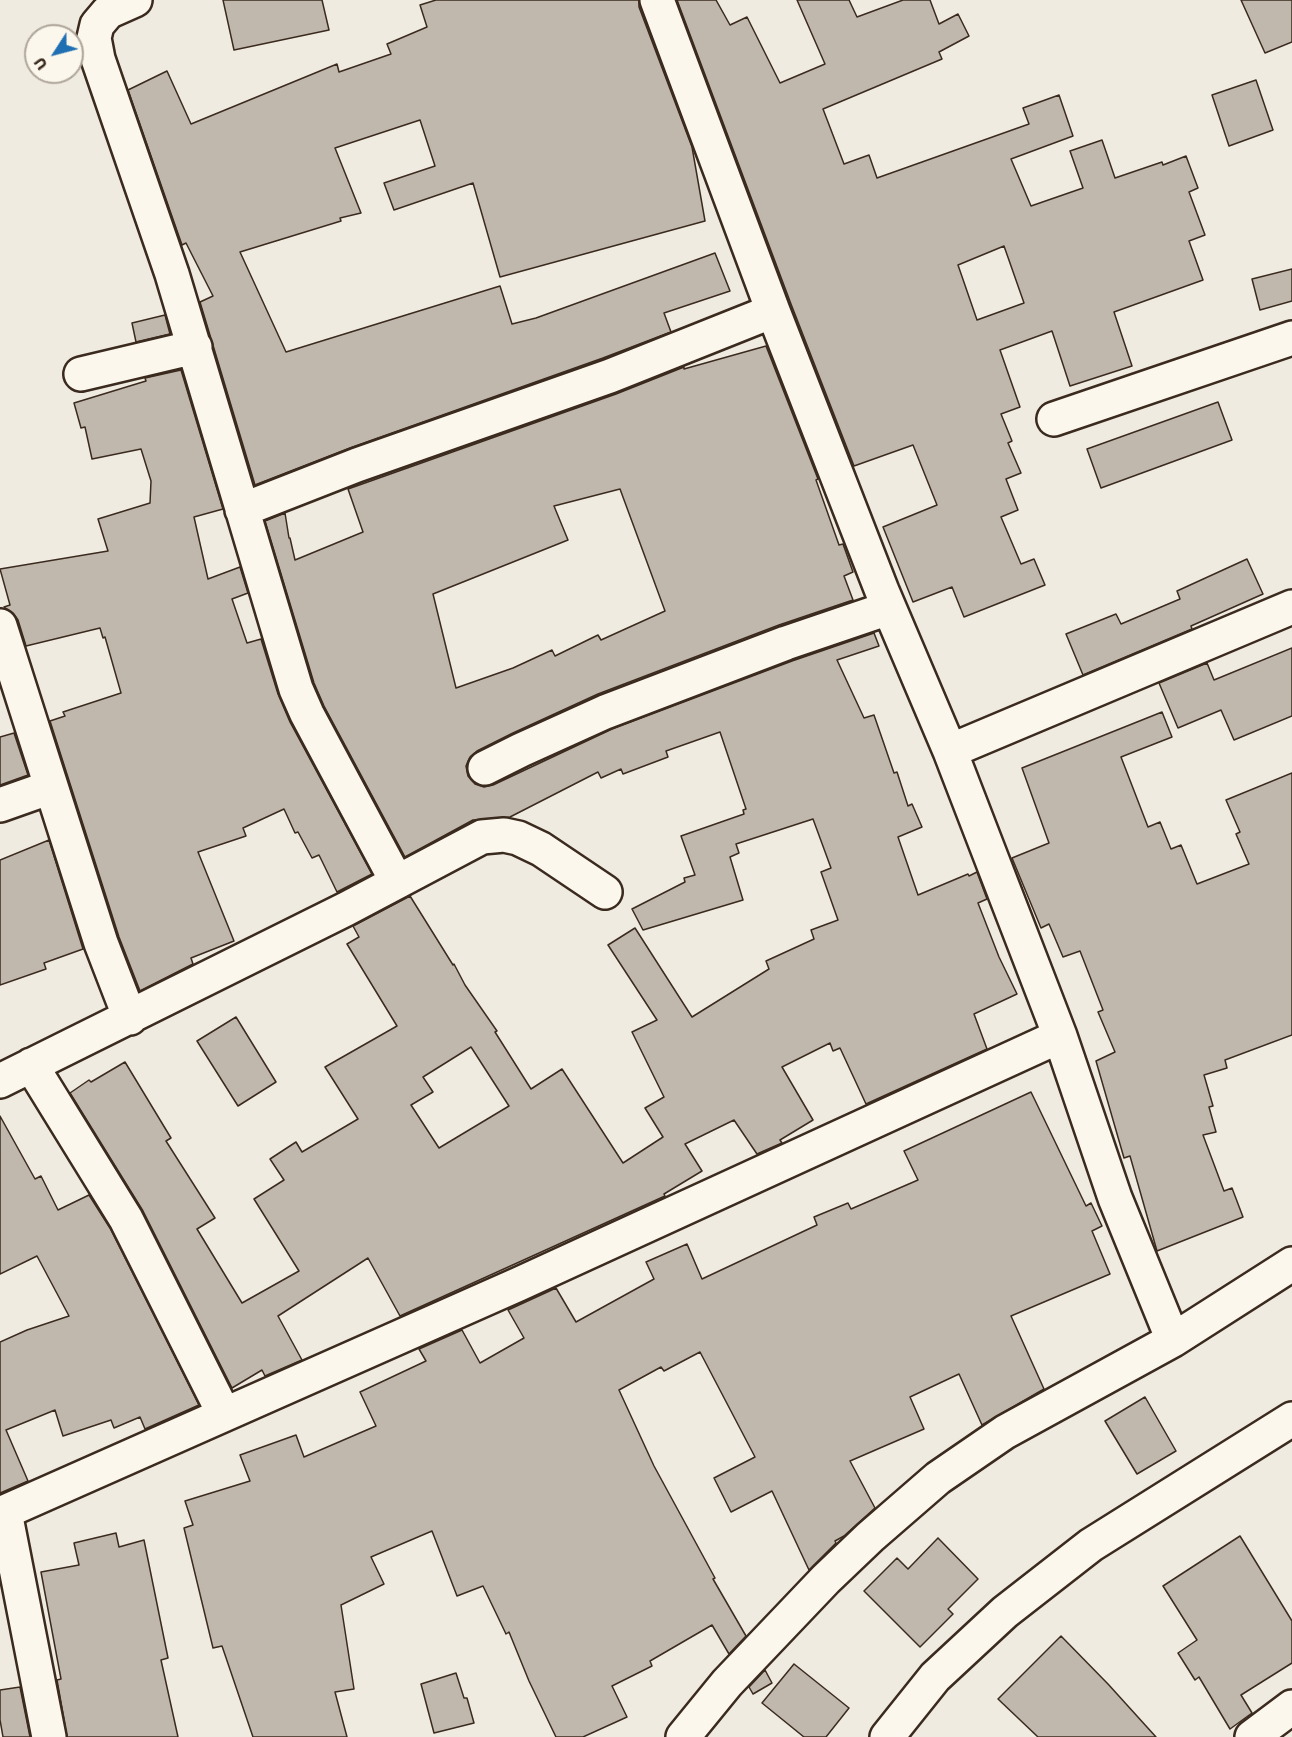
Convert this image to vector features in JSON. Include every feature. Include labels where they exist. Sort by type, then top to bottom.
[{"type":"street","points":[[135,0],[108,12],[97,25],[94,38],[98,59],[195,347],[296,689],[307,714],[397,882]]},
{"type":"street","points":[[657,0],[773,311],[889,608],[950,751],[1060,1036],[1115,1198],[1173,1340]]},
{"type":"street","points":[[242,510],[357,465],[610,376],[773,311]]},
{"type":"street","points":[[1054,419],[1292,338]]},
{"type":"street","points":[[81,374],[195,347]]},
{"type":"street","points":[[950,751],[1292,607]]},
{"type":"street","points":[[485,768],[605,712],[786,643],[889,608]]},
{"type":"street","points":[[0,626],[101,943],[130,1018]]},
{"type":"street","points":[[0,805],[51,787]]},
{"type":"street","points":[[0,1081],[130,1018],[482,837],[504,835],[518,838],[541,849],[604,892]]},
{"type":"street","points":[[49,1737],[2,1513],[508,1288],[1060,1036]]},
{"type":"street","points":[[32,1065],[126,1219],[224,1414]]},
{"type":"street","points":[[683,1737],[727,1683],[826,1580],[870,1537],[938,1478],[1005,1432],[1173,1340],[1292,1264]]},
{"type":"street","points":[[887,1737],[935,1677],[1005,1612],[1091,1545],[1292,1419]]},
{"type":"street","points":[[1252,1737],[1292,1707]]},
{"type":"building","points":[[223,0],[322,0],[329,30],[234,50]]},
{"type":"building","points":[[436,0],[639,0],[639,7],[692,147],[705,221],[500,277],[473,183],[394,210],[384,183],[435,166],[420,120],[335,148],[361,213],[240,252],[286,352],[500,286],[512,324],[536,318],[715,253],[730,291],[664,313],[671,332],[350,448],[255,485],[200,302],[213,296],[186,243],[182,245],[128,90],[167,71],[191,124],[337,64],[339,72],[391,54],[387,44],[427,27],[420,5]]},
{"type":"building","points":[[677,0],[716,0],[730,25],[747,17],[780,83],[825,64],[797,0],[849,0],[857,17],[903,0],[930,0],[939,24],[958,14],[969,36],[939,52],[942,59],[823,109],[844,164],[869,155],[877,178],[1029,124],[1023,108],[1059,95],[1073,136],[1011,159],[1031,206],[1083,188],[1070,151],[1102,140],[1115,178],[1186,156],[1198,188],[1189,192],[1205,235],[1189,241],[1203,280],[1114,312],[1132,366],[1070,386],[1052,331],[1000,350],[1020,407],[1001,414],[1012,441],[1008,443],[1021,473],[1006,479],[1018,510],[1001,517],[1021,564],[1034,559],[1045,585],[964,617],[952,587],[913,602],[883,527],[937,505],[913,445],[854,466]],"holes":[[[1004,246],[1024,303],[977,320],[958,265]]]},
{"type":"building","points":[[1241,0],[1292,0],[1292,42],[1265,53]]},
{"type":"building","points":[[1256,80],[1273,130],[1229,146],[1212,95]]},
{"type":"building","points":[[1292,269],[1292,301],[1260,310],[1252,279]]},
{"type":"building","points":[[165,315],[170,334],[136,342],[132,323]]},
{"type":"building","points":[[766,346],[818,479],[816,480],[839,545],[843,544],[853,572],[844,576],[853,600],[779,625],[598,694],[477,751],[470,757],[466,766],[468,776],[475,784],[484,787],[493,785],[612,729],[792,661],[874,633],[879,646],[837,660],[864,718],[874,715],[908,806],[912,804],[922,827],[898,837],[918,895],[977,872],[987,899],[978,903],[999,957],[1017,994],[974,1014],[987,1049],[866,1104],[840,1048],[833,1051],[830,1043],[782,1067],[813,1120],[780,1140],[782,1143],[757,1154],[734,1120],[685,1144],[702,1171],[664,1194],[665,1196],[400,1316],[368,1258],[278,1316],[302,1360],[265,1376],[262,1370],[232,1388],[143,1211],[70,1093],[89,1080],[91,1082],[125,1062],[171,1138],[166,1141],[215,1218],[197,1229],[242,1303],[299,1271],[254,1199],[284,1180],[270,1159],[296,1142],[302,1152],[358,1119],[325,1067],[397,1026],[347,944],[359,937],[353,926],[410,896],[465,985],[497,1031],[495,1032],[531,1089],[562,1069],[623,1163],[663,1137],[645,1108],[664,1097],[632,1032],[657,1020],[608,945],[635,928],[692,1017],[769,969],[766,961],[814,939],[811,930],[838,920],[821,872],[831,868],[813,819],[736,844],[739,853],[730,857],[743,900],[643,930],[632,909],[685,882],[684,878],[695,875],[681,836],[744,814],[743,810],[746,809],[720,732],[666,751],[668,757],[623,774],[621,769],[601,778],[598,772],[510,817],[473,820],[405,857],[314,683],[265,521],[285,513],[295,560],[363,532],[348,489],[616,394],[684,367],[684,369]],"holes":[[[620,489],[665,611],[601,640],[598,635],[555,656],[552,650],[513,668],[456,688],[433,594],[568,540],[554,506]],[[471,1047],[509,1106],[439,1148],[411,1105],[433,1092],[423,1077]]]},
{"type":"building","points":[[181,370],[223,509],[194,517],[208,579],[240,567],[248,593],[232,599],[247,643],[261,639],[278,694],[290,722],[372,874],[337,892],[319,855],[312,858],[298,832],[295,833],[284,809],[243,828],[246,836],[198,852],[234,941],[191,958],[193,964],[140,991],[119,937],[50,721],[65,716],[63,712],[121,693],[105,637],[103,638],[100,628],[26,646],[18,620],[4,607],[10,605],[0,569],[108,551],[98,519],[150,503],[151,481],[141,449],[92,459],[85,427],[81,428],[74,403],[146,381],[145,378]]},
{"type":"building","points":[[1218,402],[1232,440],[1101,488],[1087,449]]},
{"type":"building","points":[[1247,559],[1263,594],[1191,626],[1192,629],[1083,675],[1066,634],[1116,614],[1121,624],[1180,599],[1177,591]]},
{"type":"building","points":[[1292,648],[1292,716],[1234,740],[1221,710],[1178,728],[1159,683],[1207,663],[1214,680]]},
{"type":"building","points":[[1162,712],[1172,737],[1121,757],[1148,827],[1160,822],[1171,849],[1181,845],[1197,884],[1249,864],[1236,834],[1240,832],[1226,800],[1292,773],[1292,1035],[1225,1060],[1227,1068],[1204,1075],[1213,1106],[1209,1107],[1216,1132],[1203,1135],[1224,1191],[1232,1188],[1243,1217],[1157,1251],[1130,1156],[1124,1158],[1096,1061],[1115,1052],[1098,1012],[1103,1010],[1080,951],[1063,957],[1049,924],[1041,928],[1012,858],[1049,843],[1022,768]]},
{"type":"building","points":[[14,733],[28,775],[0,785],[0,737]]},
{"type":"building","points":[[49,840],[83,949],[44,963],[46,969],[0,985],[0,860]]},
{"type":"building","points":[[236,1017],[276,1082],[238,1106],[197,1041]]},
{"type":"building","points":[[1031,1092],[1086,1206],[1091,1203],[1102,1226],[1092,1231],[1110,1274],[1011,1316],[1044,1389],[982,1425],[959,1374],[910,1397],[924,1429],[850,1461],[875,1508],[844,1536],[835,1541],[836,1543],[809,1570],[772,1491],[731,1512],[714,1478],[755,1457],[700,1352],[664,1371],[661,1367],[619,1390],[654,1466],[715,1578],[713,1579],[746,1636],[729,1654],[712,1625],[650,1661],[652,1666],[612,1686],[627,1717],[583,1737],[556,1737],[509,1632],[506,1634],[483,1586],[457,1596],[432,1531],[371,1557],[384,1584],[341,1605],[354,1689],[335,1692],[347,1737],[253,1737],[222,1646],[213,1648],[184,1528],[193,1525],[185,1501],[250,1481],[240,1455],[296,1435],[304,1457],[376,1426],[360,1392],[426,1361],[419,1349],[462,1330],[480,1363],[524,1338],[508,1310],[556,1288],[576,1322],[654,1279],[646,1262],[687,1244],[702,1279],[817,1225],[814,1217],[848,1203],[851,1209],[918,1180],[904,1151]]},
{"type":"building","points":[[0,1116],[35,1179],[41,1176],[58,1210],[89,1195],[110,1228],[199,1405],[145,1429],[140,1417],[114,1428],[111,1420],[63,1436],[55,1410],[6,1430],[28,1481],[0,1493],[0,1342],[69,1316],[37,1256],[0,1274]]},
{"type":"building","points":[[1145,1397],[1176,1451],[1137,1474],[1105,1421]]},
{"type":"building","points":[[116,1533],[119,1547],[144,1540],[168,1658],[161,1660],[178,1737],[67,1737],[57,1680],[61,1679],[41,1572],[79,1565],[74,1543]]},
{"type":"building","points":[[1240,1536],[1292,1621],[1292,1663],[1241,1695],[1252,1713],[1230,1729],[1199,1677],[1195,1680],[1178,1653],[1197,1640],[1163,1586]]},
{"type":"building","points":[[938,1538],[978,1579],[948,1609],[953,1614],[920,1647],[864,1591],[897,1558],[908,1569]]},
{"type":"building","points":[[1061,1636],[1156,1737],[1038,1737],[998,1699]]},
{"type":"building","points":[[794,1664],[849,1708],[826,1737],[804,1737],[762,1703]]},
{"type":"building","points":[[765,1670],[772,1683],[753,1694],[749,1687]]},
{"type":"building","points":[[456,1673],[464,1698],[467,1698],[474,1723],[434,1733],[421,1684]]},
{"type":"building","points":[[20,1687],[30,1737],[3,1737],[0,1720],[0,1690]]}]
